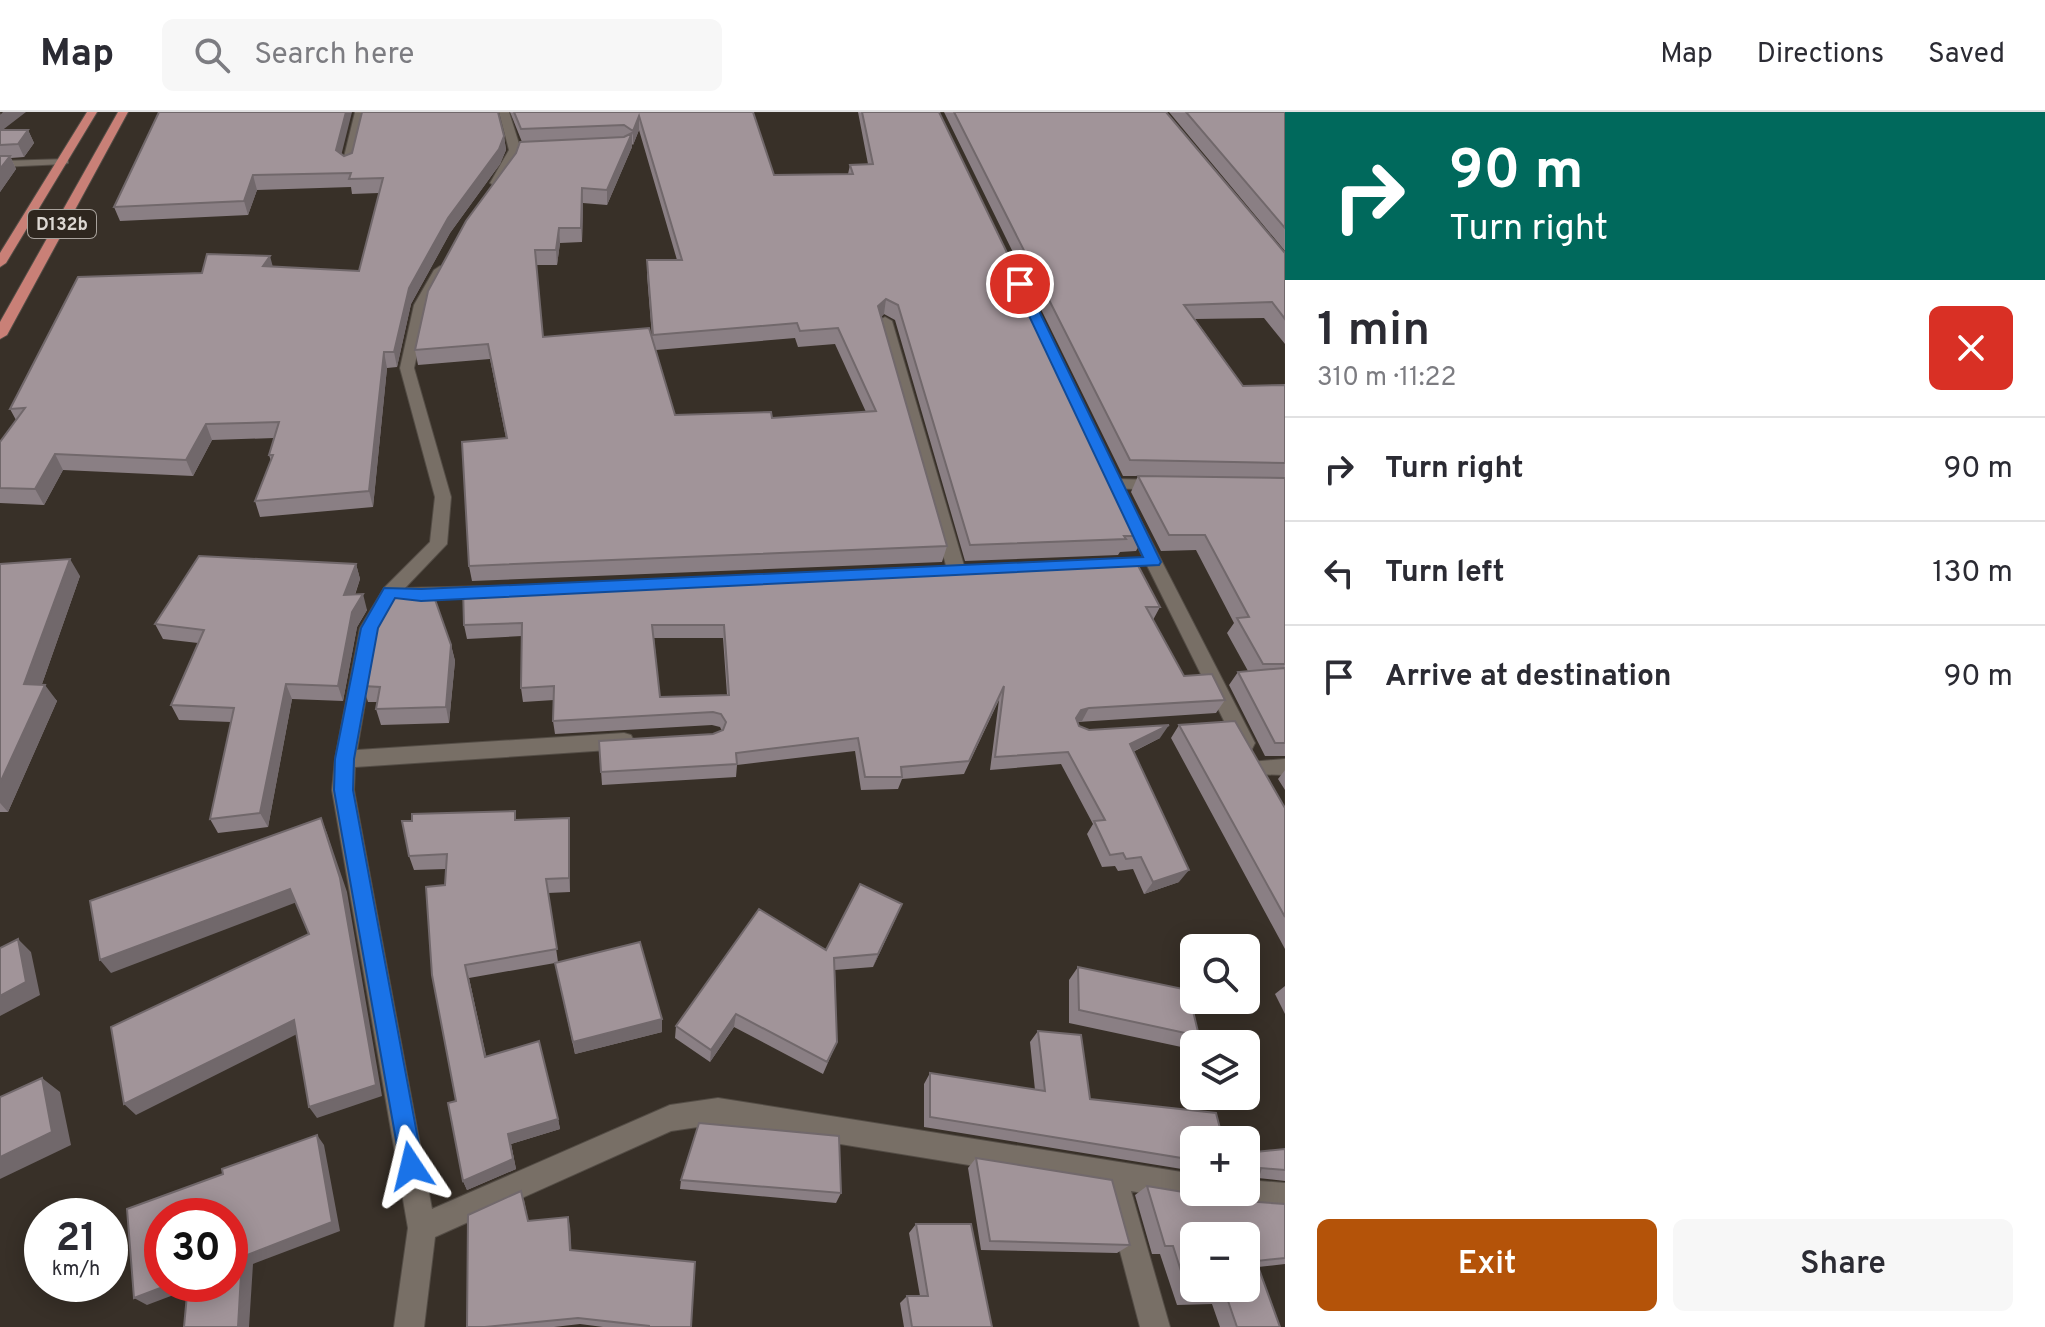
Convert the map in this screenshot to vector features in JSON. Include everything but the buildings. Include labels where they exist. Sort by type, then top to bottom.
[{"type":"main road","name":"D132b","points":[[0,263],[92,112]]},
{"type":"main road","name":"D132b","points":[[0,335],[123,112]]},
{"type":"street","points":[[348,165],[360,112]]},
{"type":"street","points":[[484,200],[522,150],[504,112]]},
{"type":"street","points":[[0,164],[64,161]]},
{"type":"street","points":[[409,1327],[422,1228],[343,790],[345,759],[369,628],[390,592],[438,544],[443,497],[407,368],[421,305],[452,248]]},
{"type":"street","points":[[885,321],[956,569]]},
{"type":"street","points":[[1175,485],[1112,477],[1146,562],[1227,723],[1271,790]]},
{"type":"street","points":[[390,592],[421,595],[515,590]]},
{"type":"street","points":[[345,759],[651,739]]},
{"type":"street","points":[[1257,768],[1285,767]]},
{"type":"street","points":[[422,1228],[670,1118],[718,1111],[1180,1186]]},
{"type":"street","points":[[1113,1174],[1155,1327]]},
{"type":"street","points":[[1260,1195],[1285,1197]]},
{"type":"route","points":[[411,1166],[343,790],[345,759],[369,628],[390,592],[421,595],[1153,562],[1020,284]]}]
